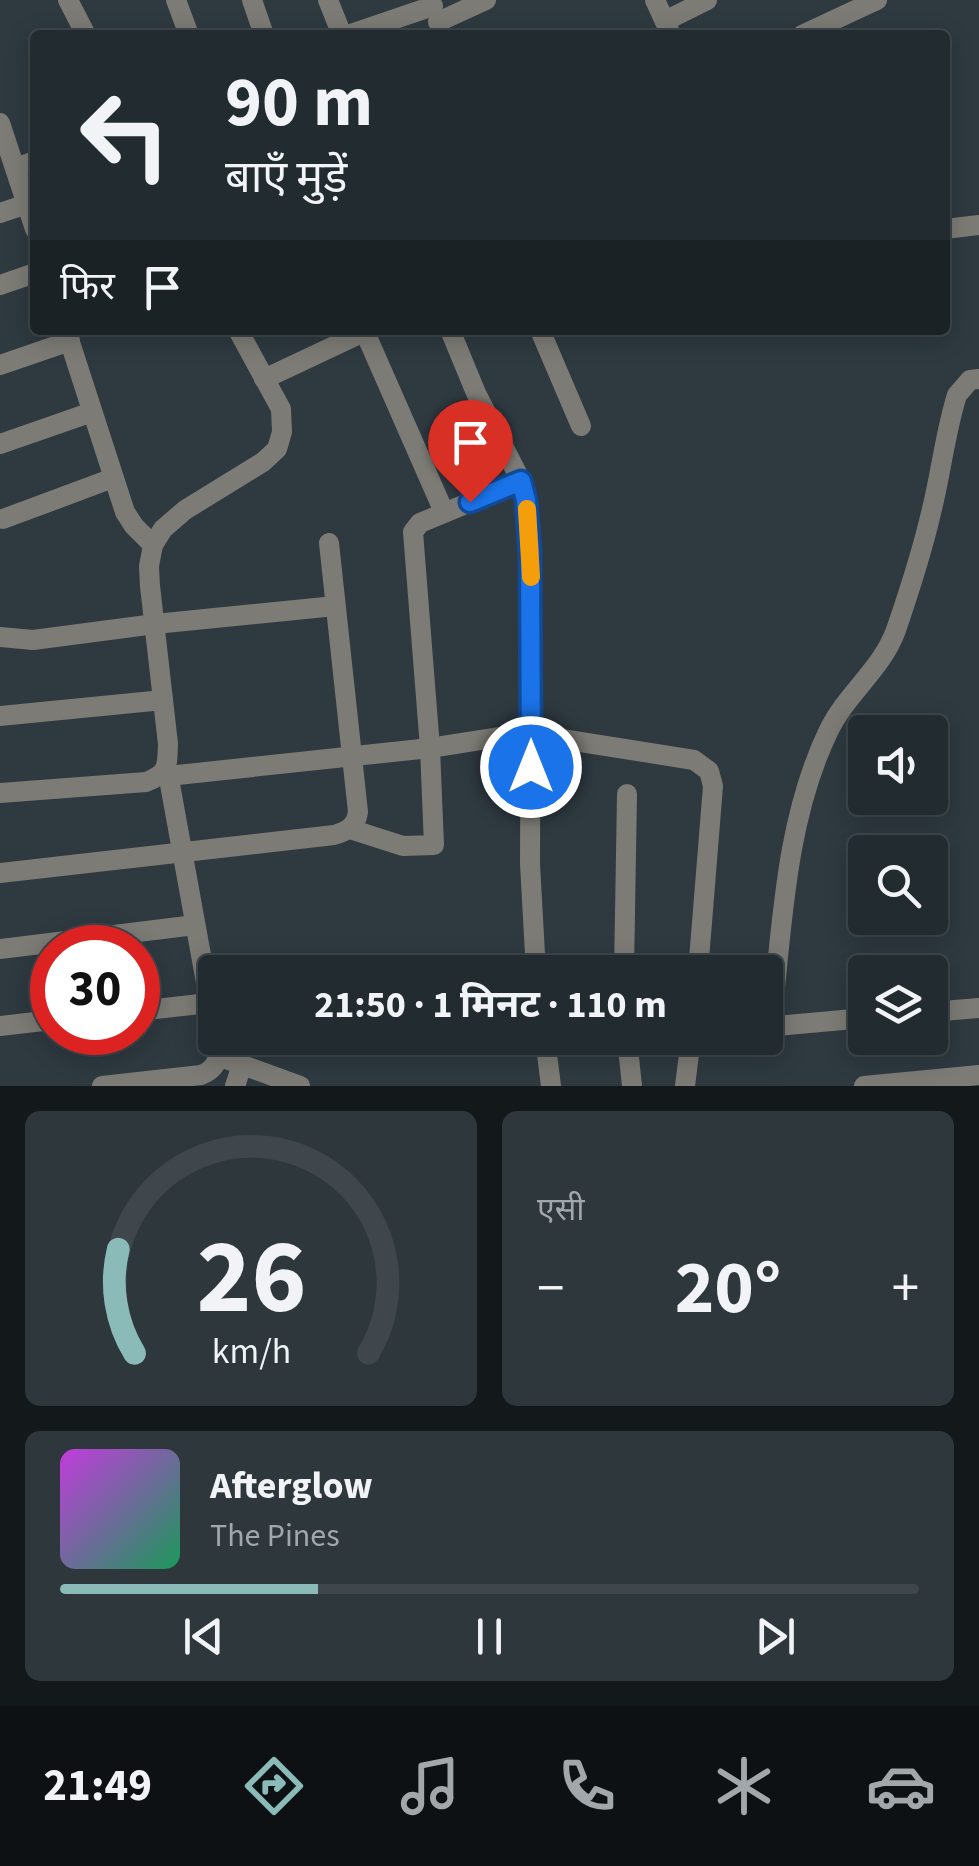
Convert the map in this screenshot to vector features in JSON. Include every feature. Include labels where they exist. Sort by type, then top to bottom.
[{"type":"street","points":[[68,0],[83,30]]},
{"type":"street","points":[[176,0],[186,30]]},
{"type":"street","points":[[252,0],[262,30]]},
{"type":"street","points":[[328,0],[343,30]]},
{"type":"street","points":[[369,30],[436,16],[486,0]]},
{"type":"street","points":[[656,0],[668,28],[707,0]]},
{"type":"street","points":[[813,30],[877,0]]},
{"type":"street","points":[[0,123],[26,165],[30,211]]},
{"type":"street","points":[[0,212],[28,204]]},
{"type":"street","points":[[950,228],[979,225]]},
{"type":"street","points":[[0,284],[30,274]]},
{"type":"street","points":[[200,955],[168,772],[149,566],[153,544],[162,529],[278,448],[281,409],[241,335]]},
{"type":"street","points":[[264,379],[357,335]]},
{"type":"street","points":[[367,335],[444,512]]},
{"type":"street","points":[[452,335],[476,393],[521,481],[528,525],[530,864],[535,955]]},
{"type":"street","points":[[542,335],[581,426]]},
{"type":"street","points":[[0,366],[68,336],[125,512],[153,544]]},
{"type":"street","points":[[778,955],[789,872],[811,775],[843,705],[879,664],[891,642],[930,517],[957,395],[970,380],[979,378]]},
{"type":"street","points":[[0,444],[92,412]]},
{"type":"street","points":[[420,523],[427,473]]},
{"type":"street","points":[[3,519],[114,478]]},
{"type":"street","points":[[350,829],[403,846],[434,845],[413,532],[420,523],[521,481]]},
{"type":"street","points":[[0,873],[334,835],[350,829],[358,812],[329,543]]},
{"type":"street","points":[[0,636],[33,640],[335,606]]},
{"type":"street","points":[[0,716],[162,700]]},
{"type":"street","points":[[0,793],[146,782],[168,772],[430,748],[512,735],[677,756],[694,760],[710,771],[713,778],[699,955]]},
{"type":"street","points":[[624,955],[626,794]]},
{"type":"street","points":[[0,948],[195,925]]},
{"type":"street","points":[[160,1009],[198,1005]]},
{"type":"street","points":[[948,1011],[979,1008]]},
{"type":"street","points":[[783,1026],[848,1020]]},
{"type":"street","points":[[0,1026],[30,1023]]},
{"type":"street","points":[[102,1086],[201,1074],[211,1071],[217,1055]]},
{"type":"street","points":[[225,1055],[239,1076],[300,1086]]},
{"type":"street","points":[[547,1055],[551,1086]]},
{"type":"street","points":[[629,1055],[632,1086]]},
{"type":"street","points":[[685,1086],[688,1055]]},
{"type":"street","points":[[864,1086],[979,1075]]},
{"type":"slow traffic","points":[[527,509],[531,577]]},
{"type":"route","points":[[470,502],[521,481],[526,500],[531,581],[531,767]]}]
